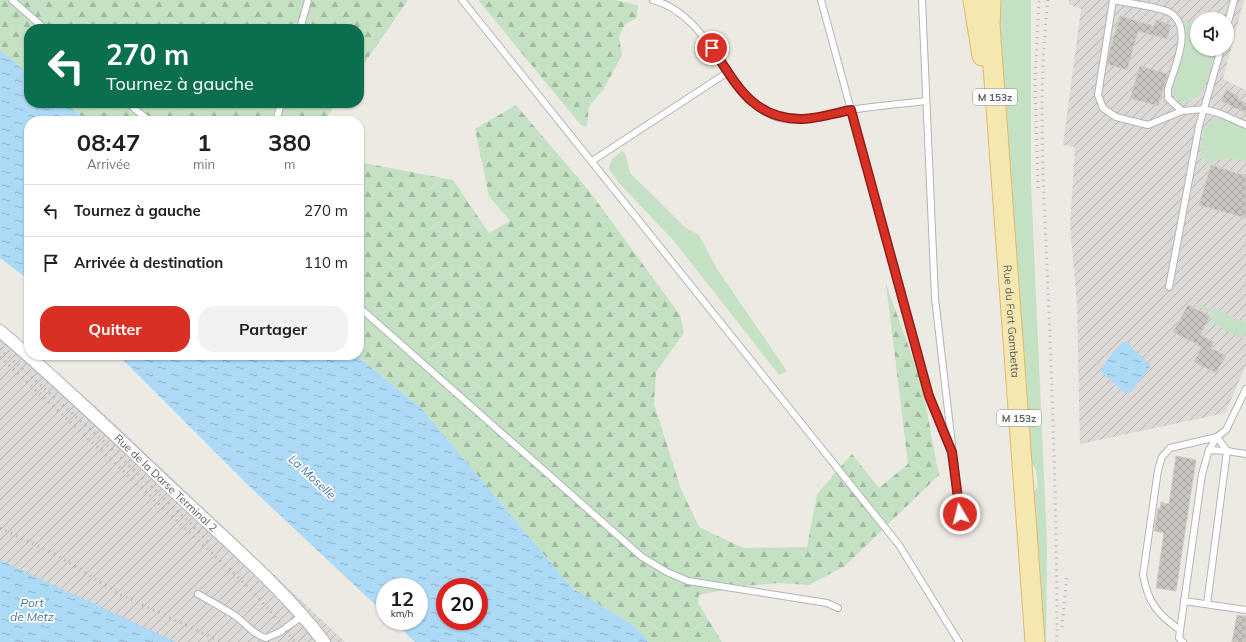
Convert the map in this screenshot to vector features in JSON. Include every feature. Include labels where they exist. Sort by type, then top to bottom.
[{"type":"main road","points":[[973,0],[984,70],[989,130],[1002,193]]},
{"type":"main road","name":"Rue du Fort Gambetta","points":[[991,0],[990,25],[1035,642]]},
{"type":"street","name":"Rue de la Darse Terminal 2","points":[[0,332],[24,354]]},
{"type":"street","name":"Rue de la Darse Terminal 2","points":[[31,360],[129,448],[250,562],[302,616],[324,642]]},
{"type":"lane","points":[[12,0],[39,24]]},
{"type":"lane","points":[[301,24],[308,0]]},
{"type":"lane","points":[[462,0],[899,545],[959,642]]},
{"type":"lane","points":[[653,0],[679,12],[695,26],[744,94],[760,108],[776,117],[801,119],[851,110],[926,101]]},
{"type":"lane","points":[[821,0],[929,396],[952,452]]},
{"type":"lane","points":[[922,0],[935,298],[960,514]]},
{"type":"lane","points":[[1182,111],[1168,98],[1168,89],[1183,33],[1178,20],[1168,12],[1114,0],[1098,95],[1103,108],[1116,117],[1148,126],[1182,111],[1204,109],[1222,114],[1246,125]]},
{"type":"lane","points":[[1231,12],[1234,0]]},
{"type":"lane","points":[[1169,287],[1192,162],[1204,109],[1219,56]]},
{"type":"lane","points":[[592,161],[728,72]]},
{"type":"lane","points":[[134,108],[143,116]]},
{"type":"lane","points":[[364,311],[642,557],[654,565],[688,581],[827,603],[838,608]]},
{"type":"lane","points":[[1182,642],[1178,638],[1202,474],[1209,450],[1217,437],[1226,430],[1246,389]]},
{"type":"lane","points":[[1207,604],[1227,451],[1217,437]]},
{"type":"lane","points":[[1180,630],[1164,618],[1153,605],[1146,590],[1143,575],[1158,470],[1162,457],[1170,448],[1217,437]]},
{"type":"lane","points":[[1209,450],[1246,454]]},
{"type":"lane","points":[[198,594],[245,623],[253,634],[266,638],[280,632],[302,616]]},
{"type":"lane","points":[[1184,600],[1246,610]]},
{"type":"shaded area","points":[[1069,0],[1244,0],[1234,38],[1234,12],[1190,12],[1190,56],[1229,56],[1223,79],[1246,90],[1246,366],[1225,413],[1080,444],[1077,303],[1070,226],[1075,147],[1063,145],[1081,9],[1069,4]]},
{"type":"shaded area","points":[[0,333],[24,351],[24,360],[43,360],[100,410],[345,642],[0,642]]},
{"type":"green space","points":[[0,0],[408,0],[364,64],[364,24],[24,24],[24,70],[0,50]]},
{"type":"green space","points":[[478,0],[615,0],[638,5],[637,18],[625,24],[619,36],[622,55],[603,90],[589,106],[587,127],[581,125]]},
{"type":"green space","points":[[999,0],[1031,0],[1031,182],[1047,544],[1046,642],[1041,642],[1033,492],[1038,487],[1036,470],[1032,463],[1026,401],[999,25]]},
{"type":"green space","points":[[1184,21],[1190,22],[1190,56],[1213,56],[1203,90],[1198,96],[1191,100],[1183,101],[1176,97],[1173,90],[1187,37]]},
{"type":"green space","points":[[516,105],[590,192],[680,315],[684,333],[656,372],[654,404],[681,489],[699,527],[743,548],[807,547],[817,494],[852,454],[879,488],[908,464],[886,284],[921,381],[939,475],[845,566],[809,585],[779,583],[745,586],[699,595],[698,603],[722,642],[649,642],[633,625],[572,588],[422,409],[362,360],[364,360],[364,163],[453,180],[489,233],[510,221],[489,196],[475,129]]},
{"type":"green space","points":[[71,108],[333,108],[328,116],[82,116]]},
{"type":"green space","points":[[1215,118],[1226,119],[1246,129],[1246,162],[1230,158],[1213,161],[1212,165],[1202,158],[1202,136],[1207,126]]},
{"type":"green space","points":[[622,151],[625,153],[630,173],[686,228],[699,235],[717,269],[787,371],[779,375],[674,241],[618,182],[609,168],[612,159]]},
{"type":"green space","points":[[1191,303],[1214,309],[1246,323],[1246,332],[1243,339],[1210,322],[1213,314]]},
{"type":"water","points":[[0,50],[24,70],[24,108],[71,108],[82,116],[24,116],[24,276],[0,258]]},
{"type":"water","points":[[1125,342],[1130,343],[1131,347],[1151,366],[1129,394],[1122,391],[1100,370],[1117,347]]},
{"type":"water","name":"La Moselle","points":[[123,360],[362,360],[422,409],[572,588],[633,625],[649,642],[415,642],[402,630],[428,630],[428,578],[376,578],[376,606],[250,487]]},
{"type":"water","name":"Port de Metz","points":[[0,560],[176,642],[0,642]]},
{"type":"building","points":[[1120,16],[1154,26],[1156,20],[1171,25],[1167,39],[1138,31],[1127,70],[1107,64]]},
{"type":"building","points":[[1140,66],[1168,74],[1158,106],[1130,98]]},
{"type":"building","points":[[1226,90],[1238,96],[1238,99],[1246,103],[1246,113],[1221,101]]},
{"type":"building","points":[[1211,165],[1246,176],[1246,218],[1199,205]]},
{"type":"building","points":[[1188,305],[1210,316],[1200,335],[1214,342],[1211,348],[1226,356],[1216,373],[1194,362],[1202,347],[1173,332]]},
{"type":"building","points":[[1176,456],[1196,460],[1176,591],[1156,588],[1164,533],[1154,531],[1158,508],[1160,509],[1161,502],[1169,504]]},
{"type":"building","points":[[1237,615],[1246,616],[1246,642],[1232,642]]},
{"type":"railway","points":[[1038,188],[1035,82],[1039,0]]},
{"type":"railway","points":[[1048,0],[1043,72],[1042,145],[1052,378],[1057,642]]},
{"type":"railway","points":[[0,349],[103,441],[188,521],[208,542]]},
{"type":"railway","points":[[0,357],[241,580],[266,606],[295,642]]},
{"type":"railway","points":[[0,528],[57,555],[119,594],[222,642]]},
{"type":"railway","points":[[1062,627],[1067,575]]},
{"type":"route","points":[[712,48],[744,94],[760,108],[776,117],[801,119],[851,110],[929,396],[952,452],[960,514]]}]
